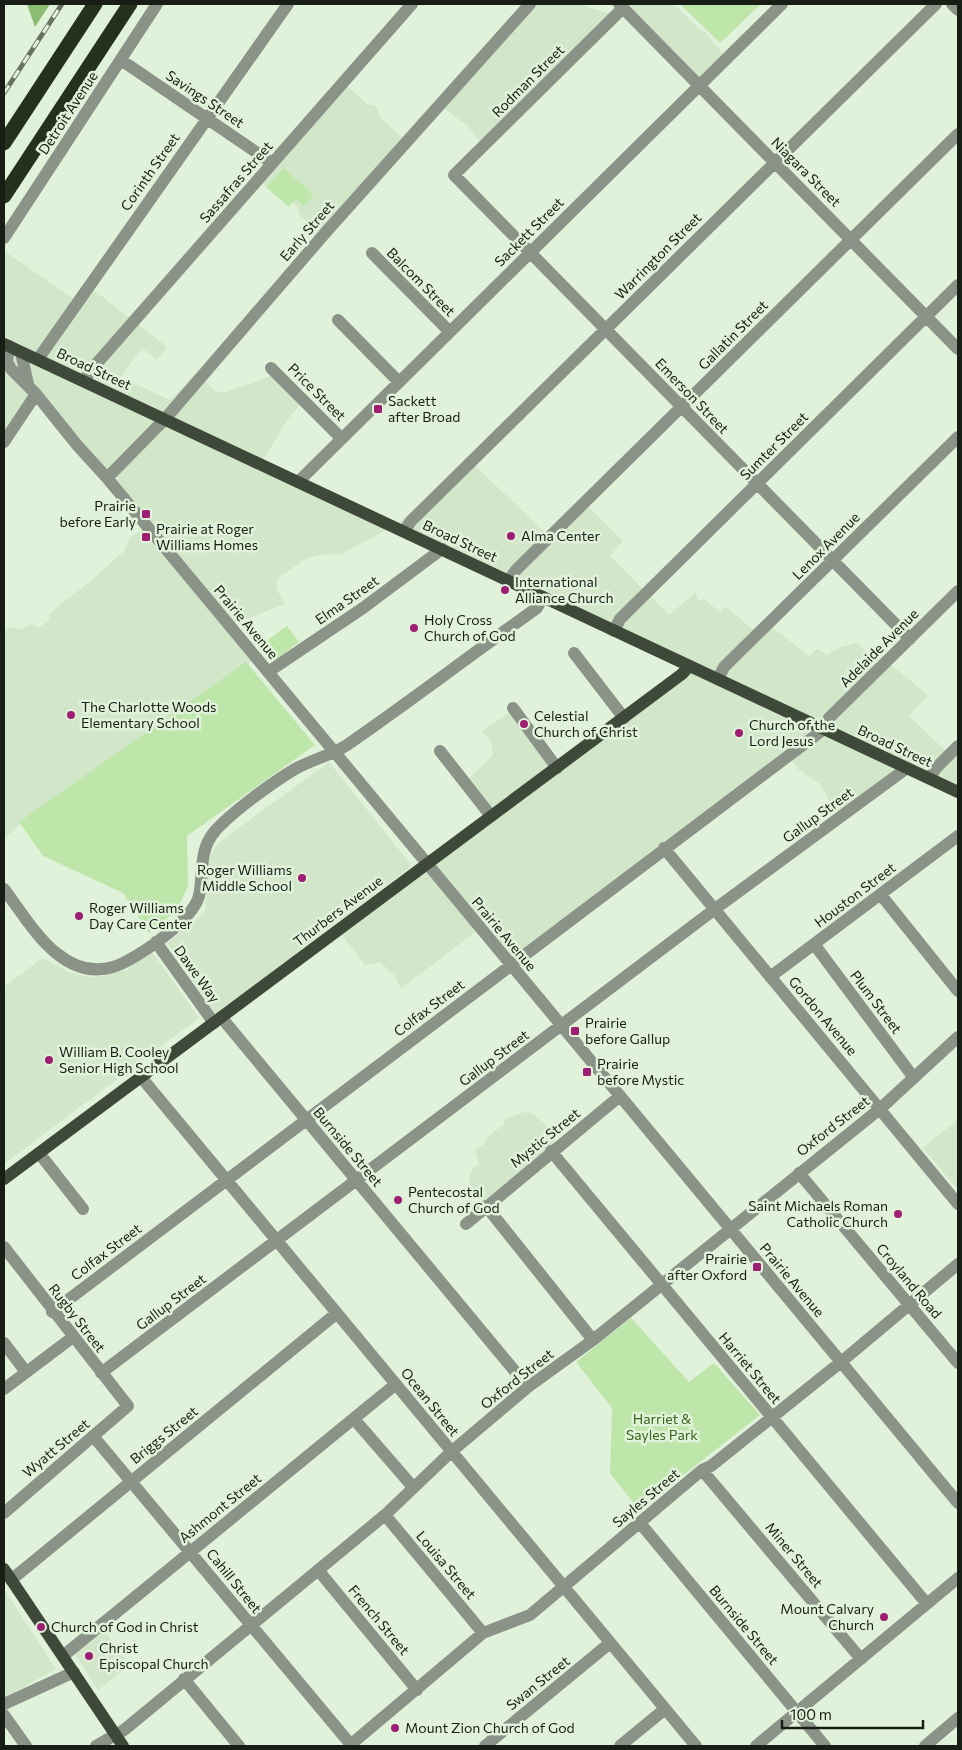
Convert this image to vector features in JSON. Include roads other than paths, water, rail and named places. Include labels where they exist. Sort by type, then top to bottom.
[{"type":"highway","points":[[4,143],[95,4]]},
{"type":"highway","points":[[4,196],[130,4]]},
{"type":"main road","name":"Broad Street","points":[[6,345],[958,792]]},
{"type":"main road","name":"Thurbers Avenue","points":[[4,1179],[624,718],[682,674],[689,666]]},
{"type":"main road","points":[[4,1569],[123,1746]]},
{"type":"street","name":"Detroit Avenue","points":[[4,238],[157,4]]},
{"type":"street","name":"Corinth Street","points":[[38,359],[288,4]]},
{"type":"street","name":"Sassafras Street","points":[[84,381],[91,370],[412,4]]},
{"type":"street","name":"Early Street","points":[[107,478],[165,419],[326,232],[530,4]]},
{"type":"street","name":"Sackett Street","points":[[298,482],[398,381],[782,4]]},
{"type":"street","name":"Warrington Street","points":[[404,531],[411,521],[936,4]]},
{"type":"street","points":[[952,4],[958,10]]},
{"type":"street","name":"Niagara Street","points":[[625,10],[958,349]]},
{"type":"street","name":"Rodman Street","points":[[454,175],[625,10]]},
{"type":"street","name":"Savings Street","points":[[121,60],[207,117],[272,164]]},
{"type":"street","name":"Gallatin Street","points":[[509,580],[516,570],[681,406],[958,134]]},
{"type":"street","name":"Emerson Street","points":[[454,175],[910,639]]},
{"type":"street","name":"Balcom Street","points":[[372,253],[449,331]]},
{"type":"street","name":"Sumter Street","points":[[614,631],[620,619],[958,286]]},
{"type":"street","points":[[338,320],[398,381]]},
{"type":"street","name":"Prairie Avenue","points":[[6,345],[7,362],[10,369],[28,384],[77,446],[107,478],[958,1503]]},
{"type":"street","name":"Prairie Avenue","points":[[21,352],[28,384]]},
{"type":"street","name":"Price Street","points":[[271,368],[341,438]]},
{"type":"street","points":[[4,442],[36,394]]},
{"type":"street","name":"Lenox Avenue","points":[[718,679],[724,668],[958,437]]},
{"type":"street","name":"Elma Street","points":[[268,672],[363,608],[442,549]]},
{"type":"street","name":"Adelaide Avenue","points":[[824,729],[829,718],[958,591]]},
{"type":"street","points":[[4,889],[50,948],[65,960],[81,967],[96,969],[113,967],[130,959],[156,942],[191,911],[198,897],[203,849],[215,831],[244,806],[294,769],[344,746],[537,608],[543,598]]},
{"type":"street","points":[[574,653],[624,718]]},
{"type":"street","points":[[513,708],[557,768]]},
{"type":"street","name":"Colfax Street","points":[[52,1312],[824,729]]},
{"type":"street","points":[[929,778],[958,746]]},
{"type":"street","points":[[440,751],[492,816]]},
{"type":"street","name":"Gallup Street","points":[[101,1374],[715,909],[906,768]]},
{"type":"street","name":"Houston Street","points":[[770,977],[956,842]]},
{"type":"street","name":"Gordon Avenue","points":[[664,848],[958,1204]]},
{"type":"street","points":[[881,895],[958,991]]},
{"type":"street","name":"Dawe Way","points":[[156,942],[218,1020]]},
{"type":"street","name":"Plum Street","points":[[814,944],[914,1078]]},
{"type":"street","name":"Burnside Street","points":[[218,1020],[306,1120],[528,1387]]},
{"type":"street","name":"Oxford Street","points":[[96,1746],[115,1735],[251,1626],[385,1515],[451,1452],[528,1387],[593,1340],[880,1108],[958,1037]]},
{"type":"street","name":"Ocean Street","points":[[141,1077],[696,1746]]},
{"type":"street","name":"Mystic Street","points":[[466,1224],[551,1151],[620,1096]]},
{"type":"street","name":"Harriet Street","points":[[551,1151],[927,1604]]},
{"type":"street","points":[[39,1152],[83,1210]]},
{"type":"street","name":"Croyland Road","points":[[799,1173],[958,1363]]},
{"type":"street","points":[[486,1206],[593,1340]]},
{"type":"street","name":"Rugby Street","points":[[4,1246],[52,1312],[128,1406]]},
{"type":"street","name":"Sayles Street","points":[[350,1746],[484,1634],[530,1615],[702,1470],[711,1466],[841,1362],[958,1264]]},
{"type":"street","name":"Briggs Street","points":[[11,1580],[337,1313]]},
{"type":"street","points":[[4,1389],[73,1337]]},
{"type":"street","points":[[4,1343],[26,1372]]},
{"type":"street","name":"Ashmont Street","points":[[63,1656],[396,1384]]},
{"type":"street","name":"Wyatt Street","points":[[4,1513],[128,1406]]},
{"type":"street","points":[[354,1419],[413,1487]]},
{"type":"street","name":"Cahill Street","points":[[93,1436],[350,1746]]},
{"type":"street","name":"Miner Street","points":[[702,1470],[861,1659]]},
{"type":"street","name":"Louisa Street","points":[[385,1515],[484,1634]]},
{"type":"street","name":"Burnside Street","points":[[640,1523],[825,1746]]},
{"type":"street","name":"French Street","points":[[318,1570],[417,1690]]},
{"type":"street","points":[[756,1746],[958,1578]]},
{"type":"street","name":"Swan Street","points":[[485,1746],[610,1643]]},
{"type":"street","points":[[4,1704],[74,1672]]},
{"type":"street","points":[[184,1679],[239,1746]]},
{"type":"street","points":[[620,1746],[665,1709]]},
{"type":"street","points":[[4,1715],[26,1746]]},
{"type":"street","points":[[925,1746],[958,1718]]},
{"type":"railway","points":[[4,93],[62,4]]},
{"type":"place","name":"Sackett after Broad","points":[[378,409]]},
{"type":"place","name":"Prairie before Early","points":[[146,514]]},
{"type":"place","name":"Alma Center","points":[[511,536]]},
{"type":"place","name":"Prairie at Roger Williams Homes","points":[[146,537]]},
{"type":"place","name":"International Alliance Church","points":[[505,590]]},
{"type":"place","name":"Holy Cross Church of God","points":[[414,628]]},
{"type":"place","name":"The Charlotte Woods Elementary School","points":[[71,715]]},
{"type":"place","name":"Celestial Church of Christ","points":[[524,724]]},
{"type":"place","name":"Church of the Lord Jesus","points":[[739,733]]},
{"type":"place","name":"Roger Williams Middle School","points":[[302,878]]},
{"type":"place","name":"Roger Williams Day Care Center","points":[[79,916]]},
{"type":"place","name":"Prairie before Gallup","points":[[575,1031]]},
{"type":"place","name":"William B. Cooley Senior High School","points":[[49,1060]]},
{"type":"place","name":"Prairie before Mystic","points":[[587,1072]]},
{"type":"place","name":"Pentecostal Church of God","points":[[398,1200]]},
{"type":"place","name":"Saint Michaels Roman Catholic Church","points":[[898,1214]]},
{"type":"place","name":"Prairie after Oxford","points":[[757,1267]]},
{"type":"place","name":"Mount Calvary Church","points":[[884,1617]]},
{"type":"place","name":"Church of God in Christ","points":[[41,1627]]},
{"type":"place","name":"Christ Episcopal Church","points":[[89,1656]]},
{"type":"place","name":"Mount Zion Church of God","points":[[395,1728]]},
{"type":"park label","name":"Harriet & Sayles Park","points":[[662,1428]]}]
